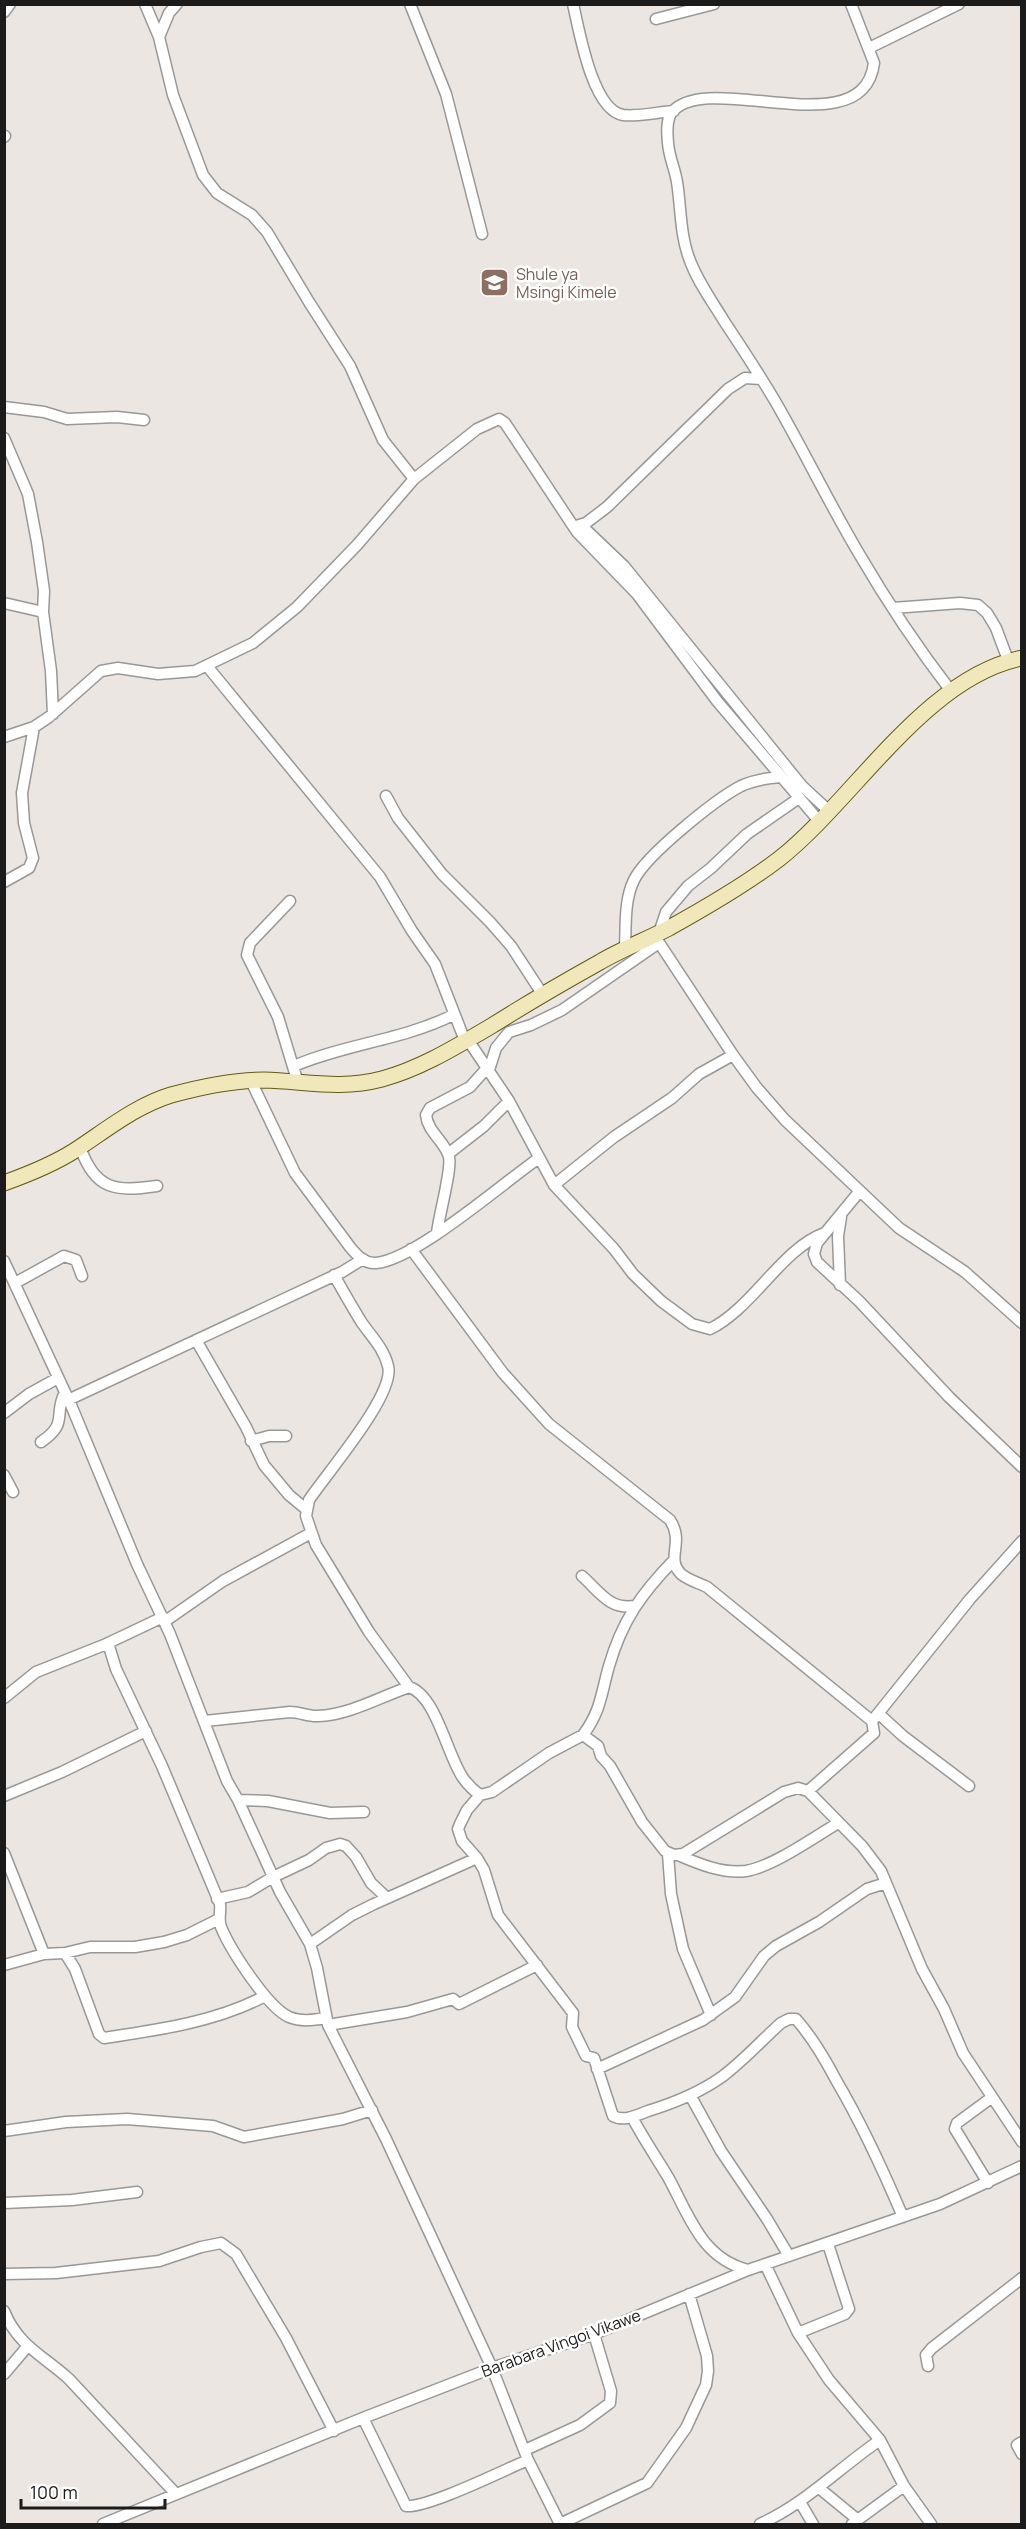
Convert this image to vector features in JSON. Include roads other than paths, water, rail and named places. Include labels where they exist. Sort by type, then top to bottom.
[{"type":"street","points":[[4,12],[10,4]]},
{"type":"street","points":[[145,4],[159,37],[174,95],[203,175],[217,192],[252,215],[267,232],[350,366],[383,440],[414,479]]},
{"type":"street","points":[[159,37],[170,13],[177,4]]},
{"type":"street","points":[[410,4],[446,94],[482,234]]},
{"type":"street","points":[[573,4],[592,78],[610,108],[624,115],[674,111],[689,103],[706,100],[815,105],[836,103],[853,96],[865,87],[874,63],[850,4]]},
{"type":"street","points":[[656,19],[714,4]]},
{"type":"street","points":[[869,48],[959,4]]},
{"type":"street","points":[[674,111],[668,125],[668,144],[677,182],[684,238],[689,258],[700,284],[761,379],[858,552],[920,650],[951,691]]},
{"type":"street","points":[[577,526],[629,486],[728,389],[745,378],[761,379]]},
{"type":"street","points":[[4,407],[44,412],[67,419],[110,417],[144,420]]},
{"type":"street","points":[[4,738],[34,726],[53,714],[101,671],[118,668],[158,674],[178,674],[207,666],[253,644],[297,607],[357,545],[414,479],[477,429],[499,419],[577,526],[637,594],[717,701],[799,798],[824,816]]},
{"type":"street","points":[[4,438],[28,494],[44,591],[43,612],[51,671],[53,714]]},
{"type":"street","points":[[577,526],[624,566],[824,816]]},
{"type":"street","points":[[4,603],[43,612]]},
{"type":"street","points":[[437,1233],[441,1204],[449,1174],[448,1154],[426,1122],[427,1111],[470,1087],[488,1069],[496,1048],[509,1032],[531,1025],[562,1010],[657,937],[743,885],[781,858],[824,816],[885,750],[951,691],[987,669],[1015,659],[987,613],[978,605],[960,603],[893,608]]},
{"type":"street","points":[[207,666],[380,877],[412,931],[435,964],[453,1015],[467,1041],[509,1101],[554,1185],[614,1249],[633,1274],[661,1301],[692,1324],[710,1329],[756,1292],[808,1241],[825,1233]]},
{"type":"street","points":[[4,882],[29,868],[33,858],[24,823],[22,793],[34,726]]},
{"type":"street","points":[[625,948],[628,897],[633,882],[649,858],[728,794],[756,780],[782,777]]},
{"type":"street","points":[[386,796],[398,818],[442,874],[511,946],[543,995]]},
{"type":"street","points":[[657,937],[666,912],[688,886],[747,834],[799,798]]},
{"type":"street","points":[[290,901],[250,943],[247,955],[275,1011],[298,1083]]},
{"type":"street","points":[[4,1183],[46,1167],[156,1101],[216,1085],[251,1081],[326,1086],[381,1079],[425,1064],[625,948],[657,937]]},
{"type":"street","points":[[657,937],[733,1054],[757,1088],[785,1120],[899,1228],[965,1272],[1022,1323]]},
{"type":"street","points":[[294,1066],[320,1055],[421,1030],[453,1015]]},
{"type":"street","points":[[554,1185],[608,1142],[672,1098],[699,1074],[733,1054]]},
{"type":"street","points":[[251,1081],[295,1173],[327,1217],[368,1262],[380,1262],[411,1249],[437,1233],[539,1158]]},
{"type":"street","points":[[448,1154],[509,1101]]},
{"type":"street","points":[[80,1147],[92,1175],[102,1182],[135,1189],[157,1186]]},
{"type":"street","points":[[859,1192],[825,1233],[815,1247],[814,1254],[823,1269],[859,1301],[1022,1467]]},
{"type":"street","points":[[840,1285],[838,1236],[842,1212]]},
{"type":"street","points":[[411,1249],[504,1373],[549,1424],[670,1520],[678,1535],[674,1560],[650,1586],[622,1629],[609,1665],[597,1715],[583,1735],[549,1753],[492,1792],[480,1795],[464,1816],[458,1829],[462,1841],[484,1870],[497,1913],[573,2013],[572,2027],[586,2056],[594,2058],[614,2116],[622,2119],[690,2094],[723,2076],[781,2023],[789,2019],[796,2019],[822,2056],[845,2095],[881,2166],[903,2217]]},
{"type":"street","points":[[15,1283],[64,1256],[76,1260],[82,1276]]},
{"type":"street","points":[[41,1442],[55,1431],[61,1401],[67,1396],[196,1340],[363,1259]]},
{"type":"street","points":[[4,1261],[67,1396],[137,1564],[163,1620],[205,1721],[226,1781],[238,1800],[273,1877],[310,1944],[327,2022],[372,2110],[492,2368],[527,2455],[560,2524],[648,2483],[686,2428],[706,2385],[708,2371],[707,2356],[689,2294]]},
{"type":"street","points":[[334,1275],[384,1354],[390,1370],[385,1388],[370,1416],[309,1500],[306,1516],[320,1553],[358,1614],[409,1687],[415,1689],[426,1699],[462,1777],[480,1795]]},
{"type":"street","points":[[196,1340],[213,1366],[264,1465],[289,1495],[307,1510]]},
{"type":"street","points":[[4,1413],[29,1394],[58,1378]]},
{"type":"street","points":[[251,1441],[269,1436],[286,1436]]},
{"type":"street","points":[[4,1475],[14,1492]]},
{"type":"street","points":[[4,1698],[36,1672],[163,1620],[223,1581],[311,1533]]},
{"type":"street","points":[[808,1791],[874,1733],[876,1717],[970,1599],[1022,1541]]},
{"type":"street","points":[[674,1560],[682,1575],[707,1587],[969,1786]]},
{"type":"street","points":[[582,1576],[612,1604],[619,1607],[635,1606]]},
{"type":"street","points":[[108,1643],[116,1669],[146,1731],[217,1899],[220,1911],[219,1920],[230,1944],[265,1996],[288,2017],[327,2022],[406,2012],[453,1999],[459,2004],[537,1965]]},
{"type":"street","points":[[205,1721],[291,1712],[303,1712],[317,1717],[342,1712],[409,1687]]},
{"type":"street","points":[[4,1796],[72,1767],[146,1731]]},
{"type":"street","points":[[583,1735],[598,1746],[601,1756],[610,1766],[642,1822],[673,1855],[708,1867],[745,1871],[760,1867],[838,1823]]},
{"type":"street","points":[[673,1855],[784,1792],[798,1788],[808,1791],[873,1860],[886,1883],[922,1969],[944,2009],[963,2053],[1022,2142]]},
{"type":"street","points":[[238,1800],[276,1802],[330,1813],[364,1812]]},
{"type":"street","points":[[217,1899],[248,1892],[326,1848],[340,1844],[356,1857],[371,1883],[387,1898]]},
{"type":"street","points":[[4,1853],[44,1954]]},
{"type":"street","points":[[673,1855],[671,1893],[683,1949],[711,2015]]},
{"type":"street","points":[[310,1944],[352,1915],[477,1858]]},
{"type":"street","points":[[597,2069],[711,2015],[735,1996],[764,1956],[867,1889],[886,1883]]},
{"type":"street","points":[[4,1965],[44,1954],[65,1953],[90,1947],[135,1947],[164,1942],[187,1935],[219,1920]]},
{"type":"street","points":[[65,1953],[81,1984],[99,2034],[104,2038],[183,2024],[247,2006],[265,1996]]},
{"type":"street","points":[[690,2094],[721,2151],[768,2218],[789,2256]]},
{"type":"street","points":[[988,2183],[955,2129],[957,2123],[991,2098]]},
{"type":"street","points":[[4,2131],[66,2122],[127,2119],[213,2126],[244,2137],[343,2119],[372,2110]]},
{"type":"street","points":[[633,2116],[696,2232],[723,2260],[748,2270]]},
{"type":"street","name":"Barabara Vingoi Vikawe","points":[[103,2524],[363,2418],[492,2368],[594,2334],[748,2270],[903,2217],[988,2183],[1022,2166]]},
{"type":"street","points":[[4,2203],[72,2200],[137,2192]]},
{"type":"street","points":[[4,2274],[56,2273],[159,2261],[201,2247],[221,2243],[227,2245],[236,2254],[286,2338],[334,2431]]},
{"type":"street","points":[[798,2333],[845,2314],[849,2309],[828,2244]]},
{"type":"street","points":[[765,2264],[798,2333],[829,2380],[880,2440],[904,2486],[931,2524]]},
{"type":"street","points":[[928,2366],[926,2355],[932,2348],[1020,2284]]},
{"type":"street","points":[[4,2311],[14,2332],[27,2347],[69,2379],[176,2494]]},
{"type":"street","points":[[363,2418],[406,2506],[438,2498],[527,2455],[580,2424],[610,2403],[611,2391],[594,2334]]},
{"type":"street","points":[[4,2374],[27,2347]]},
{"type":"street","points":[[760,2524],[800,2502],[847,2462],[880,2440]]},
{"type":"street","points":[[1022,2442],[1017,2445],[1022,2454]]},
{"type":"street","points":[[819,2488],[855,2522],[904,2486]]},
{"type":"street","points":[[800,2502],[813,2524]]},
{"type":"place","name":"Shule ya Msingi Kimele","points":[[495,283]]}]
